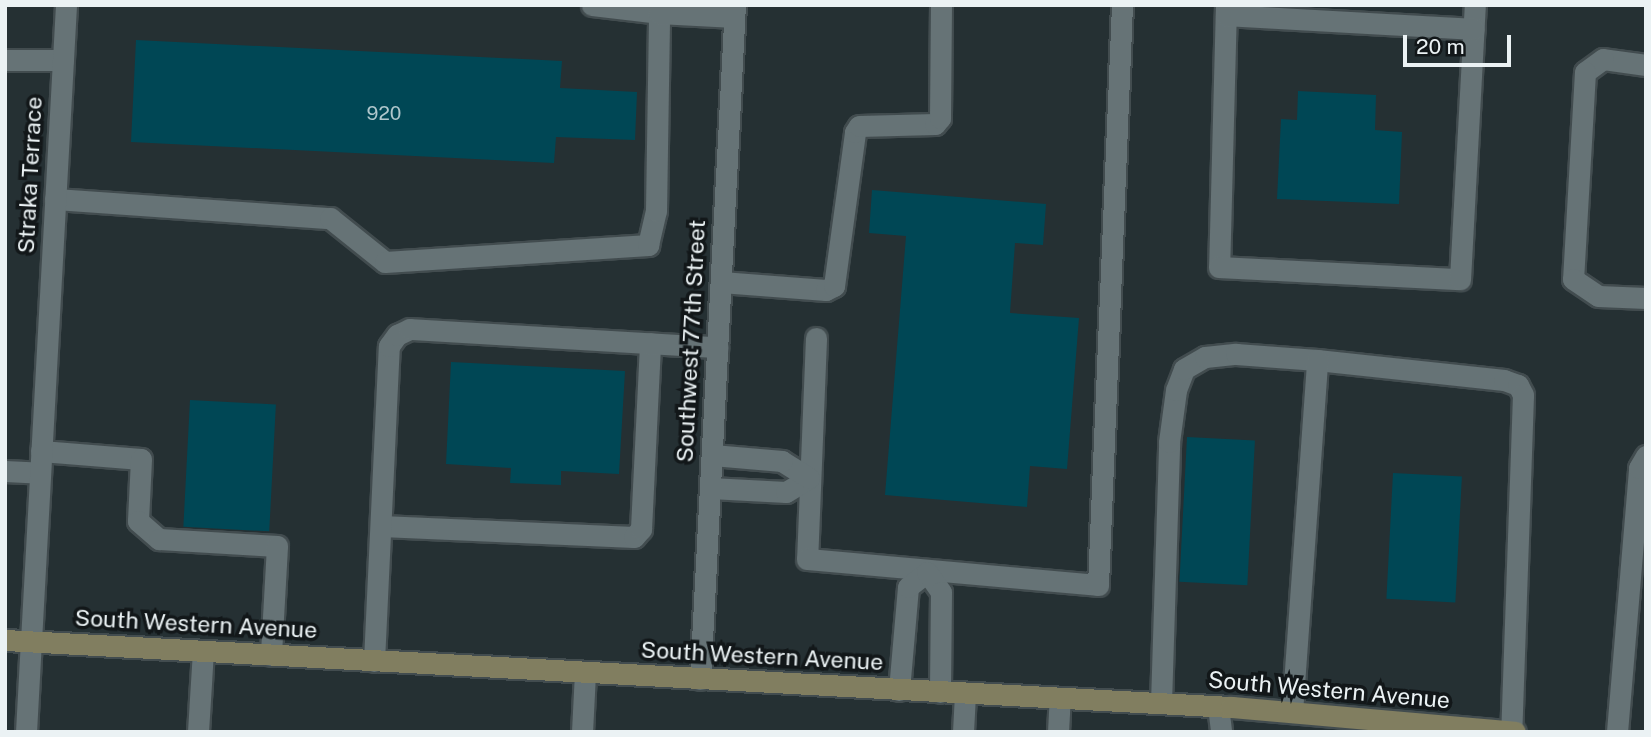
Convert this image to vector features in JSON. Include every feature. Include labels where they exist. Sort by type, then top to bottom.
[{"type":"main road","name":"South Western Avenue","points":[[5,640],[1218,706],[1437,729],[1513,732]]},
{"type":"street","name":"Straka Terrace","points":[[26,732],[66,5]]},
{"type":"street","points":[[592,5],[659,13],[734,11]]},
{"type":"street","points":[[721,282],[825,290],[834,286],[855,132],[859,126],[935,124],[940,118],[941,5]]},
{"type":"street","points":[[816,338],[808,478],[807,559],[811,562],[927,572],[1100,583],[1122,5]]},
{"type":"street","points":[[1474,29],[1226,10],[1219,267],[1460,279],[1474,29],[1475,5]]},
{"type":"street","name":"Southwest 77th Street","points":[[700,679],[734,11]]},
{"type":"street","points":[[55,199],[330,218],[385,262],[648,245],[656,211],[659,13]]},
{"type":"street","points":[[1646,65],[1603,59],[1585,72],[1573,279],[1598,296],[1646,298]]},
{"type":"street","points":[[5,60],[62,60]]},
{"type":"street","points":[[374,661],[389,346],[410,329],[717,347]]},
{"type":"street","points":[[381,526],[634,537],[641,528],[650,344]]},
{"type":"street","points":[[1161,703],[1169,442],[1176,390],[1184,369],[1205,357],[1236,354],[1317,360],[1518,384],[1523,395],[1513,732]]},
{"type":"street","points":[[1292,712],[1317,360]]},
{"type":"street","points":[[41,451],[141,459],[138,521],[159,539],[278,546],[271,655]]},
{"type":"street","points":[[712,455],[782,461],[808,478]]},
{"type":"street","points":[[1617,732],[1636,610],[1639,468],[1646,456]]},
{"type":"street","points":[[5,471],[40,473]]},
{"type":"street","points":[[710,488],[786,492],[808,478]]},
{"type":"street","points":[[899,690],[908,587],[927,572]]},
{"type":"street","points":[[927,572],[941,592],[940,692]]},
{"type":"street","points":[[198,732],[203,651]]},
{"type":"street","points":[[582,732],[585,673]]},
{"type":"street","points":[[963,732],[965,693]]},
{"type":"street","points":[[1058,732],[1060,698]]},
{"type":"street","points":[[1218,706],[1221,732]]},
{"type":"building","points":[[136,40],[562,61],[560,88],[637,92],[635,140],[556,137],[554,163],[131,142]]},
{"type":"building","points":[[1298,91],[1376,95],[1375,130],[1402,132],[1399,204],[1277,199],[1281,119],[1297,120]]},
{"type":"building","points":[[872,190],[1046,204],[1043,245],[1015,243],[1010,313],[1079,318],[1067,469],[1030,466],[1027,507],[885,495],[906,236],[869,233]]},
{"type":"building","points":[[451,362],[625,371],[619,474],[561,471],[561,485],[510,483],[511,468],[446,464]]},
{"type":"building","points":[[190,400],[276,405],[269,531],[183,527]]},
{"type":"building","points":[[1187,437],[1255,441],[1247,585],[1179,582]]},
{"type":"building","points":[[1393,473],[1462,477],[1455,602],[1386,599]]}]
